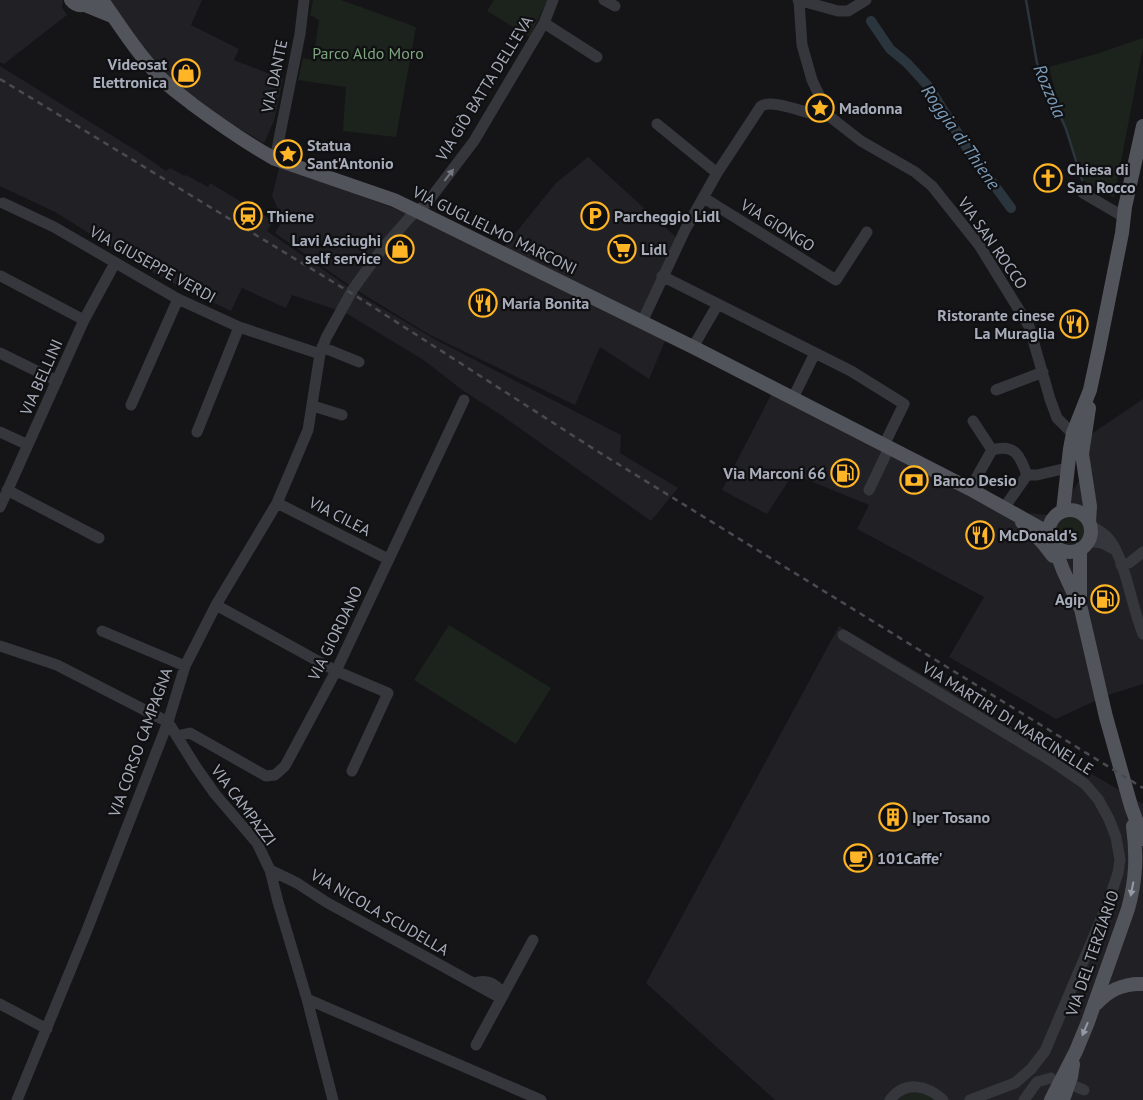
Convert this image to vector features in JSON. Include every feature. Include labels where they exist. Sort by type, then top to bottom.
[{"type":"main road","points":[[71,0],[78,5],[88,2],[112,16]]},
{"type":"main road","name":"VIA GUGLIELMO MARCONI","points":[[102,0],[112,16],[168,85],[220,125],[275,159],[394,200],[417,210],[694,347],[970,489],[1051,538],[1058,548],[1073,552],[1084,545]]},
{"type":"main road","points":[[1051,538],[1051,522],[1059,514],[1073,433],[1090,390],[1124,217],[1140,161],[1143,126]]},
{"type":"main road","points":[[1090,390],[1090,404],[1082,457],[1090,506],[1090,524]]},
{"type":"main road","name":"VIA GUGLIELMO MARCONI","points":[[1007,510],[1046,517],[1070,510],[1078,511],[1085,516],[1090,524],[1091,533],[1084,545],[1079,578],[1080,609]]},
{"type":"main road","name":"VIA GUGLIELMO MARCONI","points":[[1007,510],[1042,542],[1062,570]]},
{"type":"main road","name":"VIA GUGLIELMO MARCONI","points":[[1051,538],[1062,570],[1080,609],[1101,698],[1131,806]]},
{"type":"main road","points":[[1131,806],[1143,839]]},
{"type":"main road","name":"VIA DEL TERZIARIO","points":[[1054,1099],[1072,1077],[1076,1051],[1094,1007],[1132,892],[1136,866],[1131,806]]},
{"type":"main road","points":[[1094,1007],[1105,995],[1126,984],[1143,980]]},
{"type":"main road","points":[[1126,984],[1143,984]]},
{"type":"street","points":[[292,0],[304,2]]},
{"type":"street","name":"VIA GIÒ BATTA DELL'EVA","points":[[417,210],[427,203],[474,141],[544,23],[553,0]]},
{"type":"street","points":[[604,0],[615,6]]},
{"type":"street","points":[[799,0],[848,11],[866,0]]},
{"type":"street","name":"VIA SAN ROCCO","points":[[799,0],[802,45],[812,80],[829,116],[861,141],[915,172],[932,186],[979,245],[1029,326],[1057,418],[1073,433]]},
{"type":"street","name":"VIA DANTE","points":[[275,159],[300,34],[304,2]]},
{"type":"street","points":[[544,23],[597,57]]},
{"type":"street","points":[[642,322],[685,230],[717,173],[761,106],[764,104],[780,104],[811,115],[829,116]]},
{"type":"street","points":[[657,124],[717,173]]},
{"type":"street","points":[[1083,193],[1124,217]]},
{"type":"street","name":"VIA GIONGO","points":[[704,198],[836,280],[867,232]]},
{"type":"street","name":"VIA GIUSEPPE VERDI","points":[[3,203],[54,227],[178,299],[239,327],[321,351]]},
{"type":"street","name":"VIA CORSO CAMPAGNA","points":[[17,1100],[48,1029],[168,722],[184,666],[216,605],[278,502],[308,430],[321,351],[353,288],[382,248],[417,210]]},
{"type":"street","name":"VIA BELLINI","points":[[0,507],[84,320],[115,263]]},
{"type":"street","points":[[1,276],[84,320]]},
{"type":"street","points":[[662,276],[851,371],[904,404],[868,490]]},
{"type":"street","points":[[131,405],[178,299]]},
{"type":"street","points":[[694,347],[718,304]]},
{"type":"street","points":[[197,432],[239,327]]},
{"type":"street","points":[[321,351],[359,362]]},
{"type":"street","points":[[0,353],[57,381]]},
{"type":"street","points":[[793,398],[815,353]]},
{"type":"street","points":[[996,390],[1042,372]]},
{"type":"street","name":"VIA GIORDANO","points":[[177,736],[190,733],[266,776],[275,775],[285,766],[336,671],[464,400]]},
{"type":"street","points":[[313,406],[342,415]]},
{"type":"street","points":[[973,421],[992,450]]},
{"type":"street","points":[[0,432],[28,445]]},
{"type":"street","points":[[1026,475],[1067,473],[1082,457],[1077,439],[1073,433]]},
{"type":"street","points":[[970,489],[992,450],[1000,447],[1010,448],[1019,458],[1026,475]]},
{"type":"street","points":[[1007,510],[1026,475]]},
{"type":"street","points":[[7,490],[99,538]]},
{"type":"street","name":"VIA CILEA","points":[[278,502],[388,559]]},
{"type":"street","points":[[1090,524],[1103,533],[1116,551],[1143,634]]},
{"type":"street","points":[[1084,545],[1102,543],[1116,551]]},
{"type":"street","points":[[1121,565],[1129,563],[1143,552]]},
{"type":"street","points":[[216,605],[336,671],[388,693],[352,771]]},
{"type":"street","points":[[102,631],[184,666]]},
{"type":"street","name":"VIA MARTIRI DI MARCINELLE","points":[[843,635],[1050,760],[1085,784],[1102,806],[1116,837],[1120,860],[1118,873],[1108,903],[1045,1051],[1031,1069],[1015,1084],[977,1099]]},
{"type":"street","points":[[0,646],[57,665],[168,722]]},
{"type":"street","name":"VIA CAMPAZZI","points":[[168,722],[215,794],[257,843],[270,870],[307,999],[333,1100]]},
{"type":"street","name":"VIA NICOLA SCUDELLA","points":[[270,870],[297,883],[326,902],[474,984],[484,980],[494,984],[503,993]]},
{"type":"street","points":[[476,1045],[532,940]]},
{"type":"street","points":[[307,999],[541,1100]]},
{"type":"street","points":[[0,1004],[48,1029]]},
{"type":"street","points":[[1024,1100],[1031,1087],[1037,1082],[1051,1078]]},
{"type":"street","points":[[890,1100],[908,1087],[918,1087],[927,1088],[935,1092],[943,1100]]},
{"type":"shaded area","points":[[0,0],[63,0],[62,7],[67,15],[4,64],[0,62]]},
{"type":"shaded area","points":[[110,0],[202,0],[191,25],[239,49],[234,60],[283,79],[274,121],[264,143],[214,114],[167,77],[109,4]]},
{"type":"shaded area","points":[[0,66],[166,171],[170,168],[208,187],[210,183],[273,221],[267,231],[363,297],[438,341],[621,435],[620,453],[678,488],[651,521],[501,415],[462,390],[425,361],[346,313],[292,295],[286,308],[242,288],[231,311],[160,277],[55,212],[0,186]]},
{"type":"shaded area","points":[[588,157],[677,238],[644,314],[668,334],[649,379],[600,347],[575,405],[430,335],[353,288],[275,233],[283,220],[272,196],[280,165],[409,214],[500,252],[556,183]]},
{"type":"shaded area","points":[[774,389],[1010,511],[1056,516],[1079,481],[1090,435],[1143,399],[1143,684],[1108,695],[1056,719],[949,657],[984,597],[857,529],[869,505],[793,474],[767,514],[722,490]]},
{"type":"shaded area","points":[[839,626],[1143,804],[1143,1100],[775,1100],[646,983]]},
{"type":"green space","name":"Parco Aldo Moro","points":[[313,0],[341,0],[416,27],[396,137],[343,131],[346,87],[298,80],[303,58],[313,60],[319,20],[310,15]]},
{"type":"green space","points":[[494,0],[547,0],[530,37],[487,11]]},
{"type":"green space","points":[[1143,38],[1143,47],[1114,198],[1082,180],[1064,125],[1049,67]]},
{"type":"green space","points":[[1071,518],[1080,522],[1084,531],[1080,540],[1071,544],[1062,540],[1058,531],[1062,522]]},
{"type":"green space","points":[[449,625],[551,688],[516,744],[414,680]]},
{"type":"green space","points":[[914,1093],[928,1095],[934,1100],[898,1100]]},
{"type":"waterway","name":"Rozzola","points":[[1026,0],[1037,63],[1066,129],[1082,180]]},
{"type":"waterway","name":"Roggia di Thiene","points":[[871,21],[890,49],[907,63],[928,86],[967,148],[1011,208]]},
{"type":"railway","points":[[0,79],[356,296],[597,451],[1143,788]]},
{"type":"place","name":"Videosat Elettronica","points":[[186,73]]},
{"type":"place","name":"Madonna","points":[[820,108]]},
{"type":"place","name":"Statua Sant'Antonio","points":[[288,154]]},
{"type":"place","name":"Chiesa di San Rocco","points":[[1048,178]]},
{"type":"place","name":"Thiene","points":[[248,216]]},
{"type":"place","name":"Parcheggio Lidl","points":[[595,216]]},
{"type":"place","name":"Lavi Asciughi self service","points":[[400,249]]},
{"type":"place","name":"Lidl","points":[[622,249]]},
{"type":"place","name":"María Bonita","points":[[483,303]]},
{"type":"place","name":"Ristorante cinese La Muraglia","points":[[1074,324]]},
{"type":"place","name":"Via Marconi 66","points":[[845,473]]},
{"type":"place","name":"Banco Desio","points":[[914,480]]},
{"type":"place","name":"McDonald's","points":[[980,535]]},
{"type":"place","name":"Agip","points":[[1105,599]]},
{"type":"place","name":"Iper Tosano","points":[[893,817]]},
{"type":"place","name":"101Caffe'","points":[[858,858]]}]
